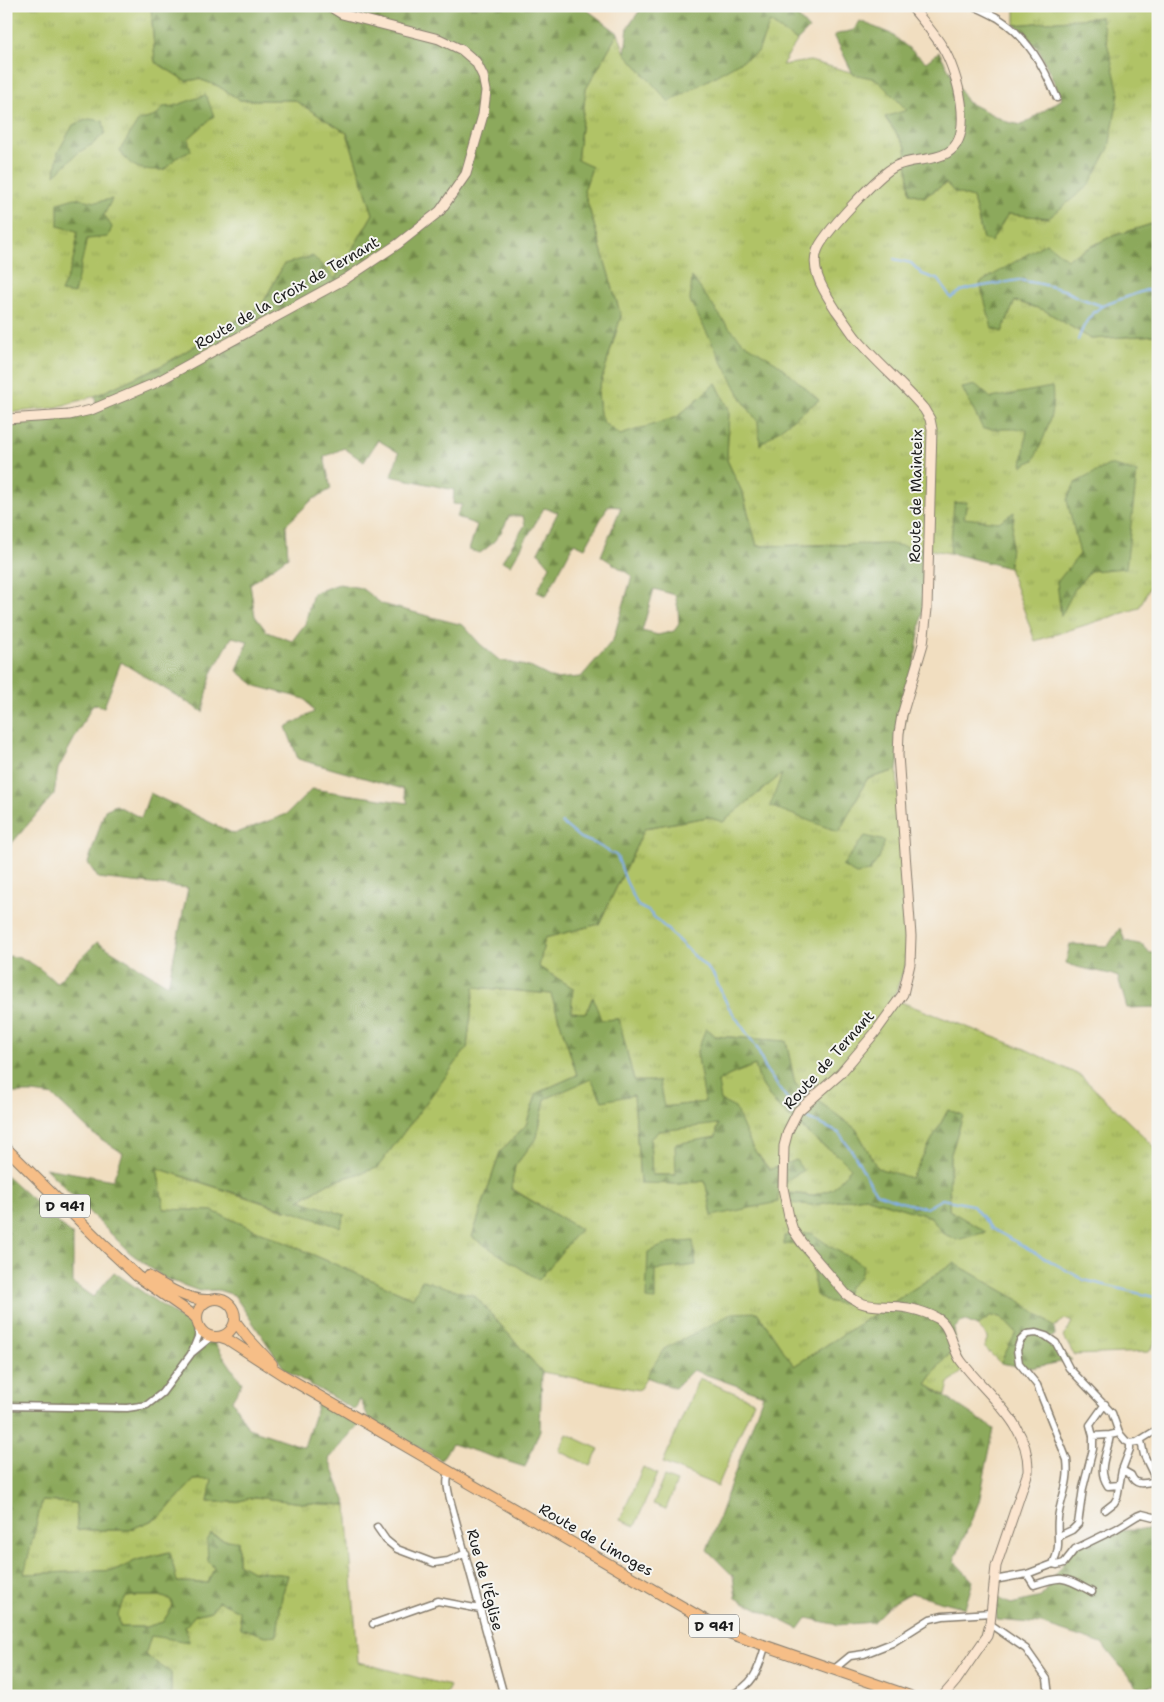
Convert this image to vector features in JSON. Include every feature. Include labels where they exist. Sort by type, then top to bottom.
[{"type":"main road","name":"Route de la Croix de Ternant","points":[[6,418],[69,415],[91,410],[153,384],[347,278],[398,244],[440,211],[466,174],[483,115],[486,91],[483,76],[476,62],[462,50],[439,39],[342,14],[329,6]]},
{"type":"main road","name":"Route de Mainteix","points":[[903,994],[910,964],[911,936],[898,755],[899,733],[902,715],[923,644],[927,609],[932,429],[930,419],[924,408],[856,338],[840,316],[825,292],[816,269],[815,260],[821,242],[878,179],[889,170],[907,162],[941,156],[954,148],[959,140],[962,111],[959,90],[952,67],[944,50],[911,6]]},
{"type":"main road","name":"Route de Ternant","points":[[903,994],[874,1034],[840,1074],[808,1101],[795,1115],[784,1146],[783,1188],[793,1230],[802,1244],[846,1294],[854,1301],[866,1306],[907,1308],[939,1319],[947,1330],[960,1360],[1010,1418],[1019,1432],[1026,1449],[1028,1472],[999,1553],[987,1636],[944,1696]]},
{"type":"main road","name":"D 941","points":[[6,1148],[124,1264],[193,1315],[198,1323]]},
{"type":"main road","name":"D 941","points":[[124,1264],[171,1290],[201,1300],[209,1300]]},
{"type":"main road","points":[[216,1299],[228,1303],[235,1314],[235,1321],[230,1331],[216,1337],[204,1334],[198,1323],[200,1308],[209,1300],[216,1299]]},
{"type":"main road","name":"Route de Limoges","points":[[235,1321],[247,1337],[283,1375]]},
{"type":"main road","name":"Route de Limoges","points":[[216,1337],[227,1339],[283,1375],[719,1629],[765,1647],[910,1696]]},
{"type":"street","points":[[974,6],[999,19],[1025,41],[1046,72],[1057,98]]},
{"type":"street","points":[[6,1406],[127,1408],[147,1404],[162,1393],[191,1354],[198,1337],[198,1323]]},
{"type":"street","points":[[1054,1564],[1059,1545],[1058,1520],[1060,1505],[1066,1489],[1069,1472],[1067,1460],[1037,1385],[1019,1363],[1017,1350],[1020,1341],[1026,1334],[1036,1333],[1046,1336],[1056,1343],[1069,1368],[1112,1414],[1119,1433],[1126,1441],[1130,1443],[1141,1440],[1158,1429]]},
{"type":"street","points":[[191,1354],[216,1337]]},
{"type":"street","points":[[1059,1536],[1072,1530],[1078,1524],[1083,1488],[1093,1449],[1093,1436],[1090,1425],[1104,1404]]},
{"type":"street","points":[[1093,1436],[1110,1436],[1119,1433]]},
{"type":"street","points":[[1110,1436],[1107,1452],[1102,1460],[1102,1477],[1108,1486],[1119,1485]]},
{"type":"street","points":[[1141,1440],[1144,1455],[1155,1478],[1158,1480]]},
{"type":"street","points":[[1105,1510],[1117,1498],[1122,1470],[1130,1449],[1130,1443]]},
{"type":"street","points":[[1122,1470],[1131,1475],[1137,1483],[1158,1480]]},
{"type":"street","name":"Rue de l'Église","points":[[450,1471],[447,1484],[450,1499],[504,1696]]},
{"type":"street","points":[[994,1580],[1027,1574],[1054,1564],[1064,1563],[1075,1549],[1142,1514],[1158,1518]]},
{"type":"street","points":[[377,1527],[386,1540],[397,1549],[434,1563],[448,1561],[466,1553]]},
{"type":"street","points":[[1027,1574],[1034,1585],[1056,1578],[1064,1578],[1092,1592]]},
{"type":"street","points":[[373,1624],[438,1601],[480,1609]]},
{"type":"street","points":[[833,1670],[850,1656],[864,1654],[892,1643],[930,1619],[943,1616],[991,1613]]},
{"type":"street","points":[[990,1624],[1026,1649],[1047,1679],[1049,1696]]},
{"type":"street","points":[[729,1696],[740,1691],[751,1681],[759,1667],[765,1647]]},
{"type":"green space","points":[[6,6],[151,6],[155,62],[186,81],[199,79],[218,86],[240,100],[294,100],[347,133],[373,214],[335,279],[284,264],[262,305],[165,364],[95,396],[54,408],[6,413]]},
{"type":"green space","points":[[151,6],[582,6],[618,33],[586,89],[577,160],[592,167],[584,191],[621,316],[598,392],[600,414],[604,423],[620,435],[677,417],[716,383],[729,410],[727,460],[743,494],[757,546],[890,544],[926,550],[924,603],[897,770],[867,779],[839,832],[770,806],[782,774],[723,822],[708,817],[645,828],[599,924],[545,938],[539,967],[573,988],[571,1012],[586,1013],[593,997],[601,1020],[619,1019],[634,1081],[659,1081],[664,1107],[705,1102],[697,1051],[706,1028],[715,1036],[786,1041],[795,1084],[856,1129],[877,1168],[911,1178],[948,1110],[963,1115],[950,1157],[949,1210],[986,1232],[957,1240],[942,1233],[931,1217],[865,1197],[812,1205],[789,1203],[790,1193],[811,1196],[833,1189],[851,1168],[775,1104],[760,1082],[755,1065],[718,1082],[721,1101],[735,1108],[752,1147],[769,1170],[796,1160],[803,1171],[785,1182],[778,1196],[778,1202],[712,1216],[705,1181],[678,1184],[640,1183],[634,1095],[602,1101],[591,1079],[545,1099],[537,1137],[515,1166],[511,1189],[580,1229],[539,1280],[472,1237],[500,1152],[526,1125],[537,1093],[577,1075],[551,994],[474,987],[467,1048],[377,1168],[328,1183],[299,1200],[345,1215],[340,1227],[157,1168],[164,1209],[212,1211],[413,1298],[422,1280],[475,1296],[542,1372],[540,1430],[525,1467],[452,1444],[441,1460],[369,1419],[360,1399],[355,1410],[285,1370],[234,1295],[218,1290],[199,1291],[164,1278],[129,1252],[45,1168],[113,1180],[123,1153],[93,1134],[53,1096],[33,1093],[6,1093],[6,956],[21,958],[27,961],[56,983],[97,942],[168,985],[188,888],[98,878],[88,863],[105,810],[116,805],[141,818],[150,793],[234,834],[287,814],[312,789],[408,803],[403,789],[298,759],[286,727],[314,712],[305,699],[256,686],[237,671],[248,641],[232,637],[211,675],[203,712],[121,662],[104,707],[93,704],[58,769],[54,794],[6,850],[6,422],[97,412],[95,396],[165,364],[262,305],[284,264],[313,256],[335,279],[373,214],[347,133],[294,100],[240,100],[218,86],[199,79],[186,81],[155,62]],"holes":[[[378,440],[399,453],[391,476],[454,490],[453,504],[462,505],[456,517],[477,525],[469,550],[480,553],[498,537],[509,516],[523,516],[525,525],[502,561],[511,565],[544,508],[558,512],[538,552],[550,566],[537,592],[546,596],[574,543],[585,548],[608,506],[621,507],[601,556],[632,576],[613,640],[581,677],[554,679],[530,667],[499,660],[480,644],[463,625],[382,604],[361,588],[339,584],[313,593],[305,624],[292,641],[267,632],[255,616],[250,584],[288,557],[286,525],[312,500],[331,489],[324,457],[344,448],[364,462]],[[654,589],[675,595],[679,624],[674,631],[658,635],[642,631]],[[718,1124],[716,1137],[675,1144],[676,1175],[652,1175],[650,1139],[659,1131]]]},
{"type":"green space","points":[[643,6],[788,6],[809,29],[797,41],[770,22],[758,52],[669,102],[625,53],[628,27]]},
{"type":"green space","points":[[1015,6],[1158,6],[1158,222],[1110,237],[1067,259],[980,283],[1002,332],[1015,301],[1044,310],[1091,339],[1158,335],[1158,571],[1139,608],[1035,641],[1009,568],[957,554],[925,549],[877,545],[757,546],[743,494],[727,460],[729,410],[716,383],[677,417],[620,436],[604,423],[600,415],[598,392],[621,316],[584,191],[592,167],[577,161],[586,89],[618,33],[625,53],[770,22],[797,41],[782,65],[810,61],[876,79],[908,110],[885,118],[906,147],[910,193],[924,197],[947,183],[954,192],[973,198],[983,239],[1008,214],[1049,218],[1101,17],[1015,25]]},
{"type":"green space","points":[[1101,17],[1119,93],[1109,148],[1089,185],[1049,218],[1008,214],[991,242],[983,239],[973,198],[954,192],[946,183],[924,197],[910,193],[906,147],[885,117],[907,110],[876,79],[853,74],[834,35],[854,30],[860,21],[891,34],[926,62],[939,52],[967,102],[1007,122],[1022,125],[1062,99],[1039,50],[1015,25]]},
{"type":"green space","points":[[206,95],[214,116],[188,139],[191,151],[176,158],[164,170],[138,168],[124,157],[120,150],[138,121],[156,116],[163,107],[174,106]]},
{"type":"green space","points":[[89,119],[103,121],[105,133],[93,144],[79,152],[55,175],[58,152],[73,125]]},
{"type":"green space","points":[[75,198],[96,202],[112,199],[104,215],[112,227],[108,237],[87,239],[74,294],[61,292],[72,263],[77,231],[58,226],[58,203]]},
{"type":"green space","points":[[1158,222],[1158,335],[1091,339],[1044,310],[1015,301],[1002,332],[992,328],[980,283],[1046,243],[1067,259],[1110,237]]},
{"type":"green space","points":[[692,277],[726,324],[744,343],[777,363],[819,400],[760,445],[758,422],[743,401],[690,301]]},
{"type":"green space","points":[[976,385],[991,398],[1052,387],[1051,416],[1034,460],[1022,466],[1027,429],[983,429],[962,388]]},
{"type":"green space","points":[[1109,465],[1137,472],[1126,568],[1090,571],[1075,589],[1061,616],[1057,582],[1080,554],[1067,500],[1075,483]]},
{"type":"green space","points":[[967,502],[964,518],[999,522],[1014,512],[1009,568],[950,553],[954,503]]},
{"type":"green space","points":[[897,770],[907,961],[893,999],[1025,1049],[1081,1076],[1158,1150],[1158,1339],[1149,1352],[1074,1355],[1064,1337],[1072,1322],[1065,1319],[1054,1327],[1020,1301],[954,1263],[794,1366],[757,1312],[664,1349],[639,1390],[542,1372],[475,1296],[413,1298],[212,1211],[164,1209],[157,1168],[284,1210],[345,1215],[299,1201],[328,1183],[377,1168],[467,1048],[474,987],[551,994],[577,1075],[537,1093],[526,1125],[500,1152],[472,1237],[579,1229],[511,1188],[515,1166],[537,1137],[545,1099],[591,1078],[634,1094],[640,1182],[678,1184],[705,1181],[777,1193],[788,1178],[796,1160],[770,1170],[752,1147],[743,1129],[721,1101],[717,1082],[755,1065],[760,1082],[775,1104],[851,1168],[833,1189],[811,1196],[791,1193],[812,1205],[865,1197],[931,1217],[942,1233],[985,1233],[949,1210],[950,1157],[963,1115],[948,1110],[911,1179],[877,1168],[856,1129],[795,1084],[786,1041],[715,1036],[697,1051],[706,1102],[664,1107],[634,1081],[619,1019],[601,1020],[592,998],[586,1013],[570,1012],[573,988],[539,967],[545,938],[599,924],[645,828],[708,817],[723,822],[782,773],[839,832],[867,779]]},
{"type":"green space","points":[[865,836],[885,841],[879,858],[869,872],[856,874],[842,866]]},
{"type":"green space","points":[[1120,928],[1125,941],[1143,945],[1150,953],[1158,952],[1158,1007],[1127,1008],[1118,977],[1066,963],[1070,944],[1108,946]]},
{"type":"green space","points":[[718,1123],[716,1137],[676,1175],[652,1175],[650,1138],[659,1131]]},
{"type":"green space","points":[[6,1175],[73,1236],[73,1283],[93,1297],[114,1272],[214,1342],[242,1383],[232,1400],[248,1428],[304,1447],[318,1404],[359,1425],[329,1459],[347,1505],[302,1503],[255,1497],[235,1502],[208,1502],[212,1479],[194,1480],[160,1517],[129,1530],[77,1530],[76,1503],[42,1501],[24,1574],[117,1570],[137,1560],[170,1552],[177,1582],[208,1583],[214,1568],[208,1561],[207,1541],[211,1534],[225,1540],[238,1541],[238,1563],[252,1571],[288,1575],[282,1596],[277,1635],[266,1636],[241,1628],[239,1611],[218,1601],[211,1611],[195,1615],[185,1627],[189,1642],[151,1636],[145,1655],[171,1673],[171,1696],[118,1696],[118,1694],[90,1693],[90,1696],[6,1696]],"holes":[[[160,1596],[171,1600],[172,1607],[163,1622],[146,1627],[120,1627],[118,1614],[126,1597]]]},
{"type":"green space","points":[[811,1233],[863,1265],[860,1277],[849,1287],[842,1304],[825,1301],[816,1295],[812,1263],[793,1243],[784,1245],[784,1236]]},
{"type":"green space","points":[[693,1241],[696,1265],[655,1270],[655,1300],[646,1299],[648,1252],[669,1243]]},
{"type":"green space","points":[[954,1263],[1020,1301],[1054,1327],[1055,1335],[1045,1341],[1072,1360],[1030,1368],[1000,1363],[1016,1333],[1001,1317],[991,1316],[977,1326],[966,1321],[960,1323],[954,1329],[956,1347],[941,1363],[926,1384],[994,1429],[979,1502],[954,1561],[973,1581],[965,1608],[911,1593],[891,1604],[873,1622],[837,1625],[807,1618],[799,1629],[736,1598],[733,1576],[707,1550],[763,1395],[693,1370],[675,1388],[646,1377],[664,1349],[733,1313],[757,1312],[794,1366]]},
{"type":"green space","points":[[991,1316],[1001,1317],[1017,1333],[1000,1363],[984,1347],[988,1337],[977,1326]]},
{"type":"green space","points":[[956,1347],[964,1370],[949,1383],[946,1396],[926,1384],[941,1363]]},
{"type":"green space","points":[[699,1378],[754,1401],[718,1486],[663,1463]]},
{"type":"green space","points":[[567,1434],[599,1449],[591,1466],[559,1451]]},
{"type":"green space","points":[[643,1467],[657,1474],[635,1526],[620,1520]]},
{"type":"green space","points":[[664,1477],[677,1482],[666,1509],[653,1504]]},
{"type":"green space","points":[[212,1479],[208,1502],[235,1502],[255,1497],[302,1503],[347,1505],[358,1662],[450,1686],[445,1696],[171,1696],[171,1673],[145,1655],[151,1635],[189,1641],[185,1627],[195,1615],[211,1611],[218,1600],[277,1635],[282,1596],[288,1575],[252,1571],[238,1563],[238,1541],[225,1540],[211,1534],[214,1568],[208,1583],[177,1582],[169,1552],[137,1560],[117,1570],[23,1574],[42,1501],[76,1503],[77,1530],[129,1530],[160,1517],[194,1480]]},
{"type":"green space","points":[[1157,1529],[1158,1684],[1139,1689],[1102,1644],[1041,1624],[997,1620],[996,1597],[1011,1604],[1041,1597],[1072,1549],[1110,1531]]},
{"type":"green space","points":[[160,1596],[171,1600],[172,1607],[163,1622],[146,1627],[120,1627],[118,1614],[126,1597]]},
{"type":"waterway","points":[[894,259],[911,263],[922,274],[939,280],[951,298],[961,291],[971,288],[1019,280],[1064,290],[1102,306],[1146,290],[1158,291]]},
{"type":"waterway","points":[[1078,340],[1087,321],[1102,306]]},
{"type":"waterway","points":[[562,823],[580,838],[594,843],[617,856],[638,906],[648,911],[713,974],[728,1006],[757,1048],[766,1070],[794,1108]]},
{"type":"waterway","points":[[801,1115],[839,1133],[854,1154],[876,1193],[926,1208],[942,1199],[972,1205],[991,1228],[1084,1280],[1158,1298]]}]
